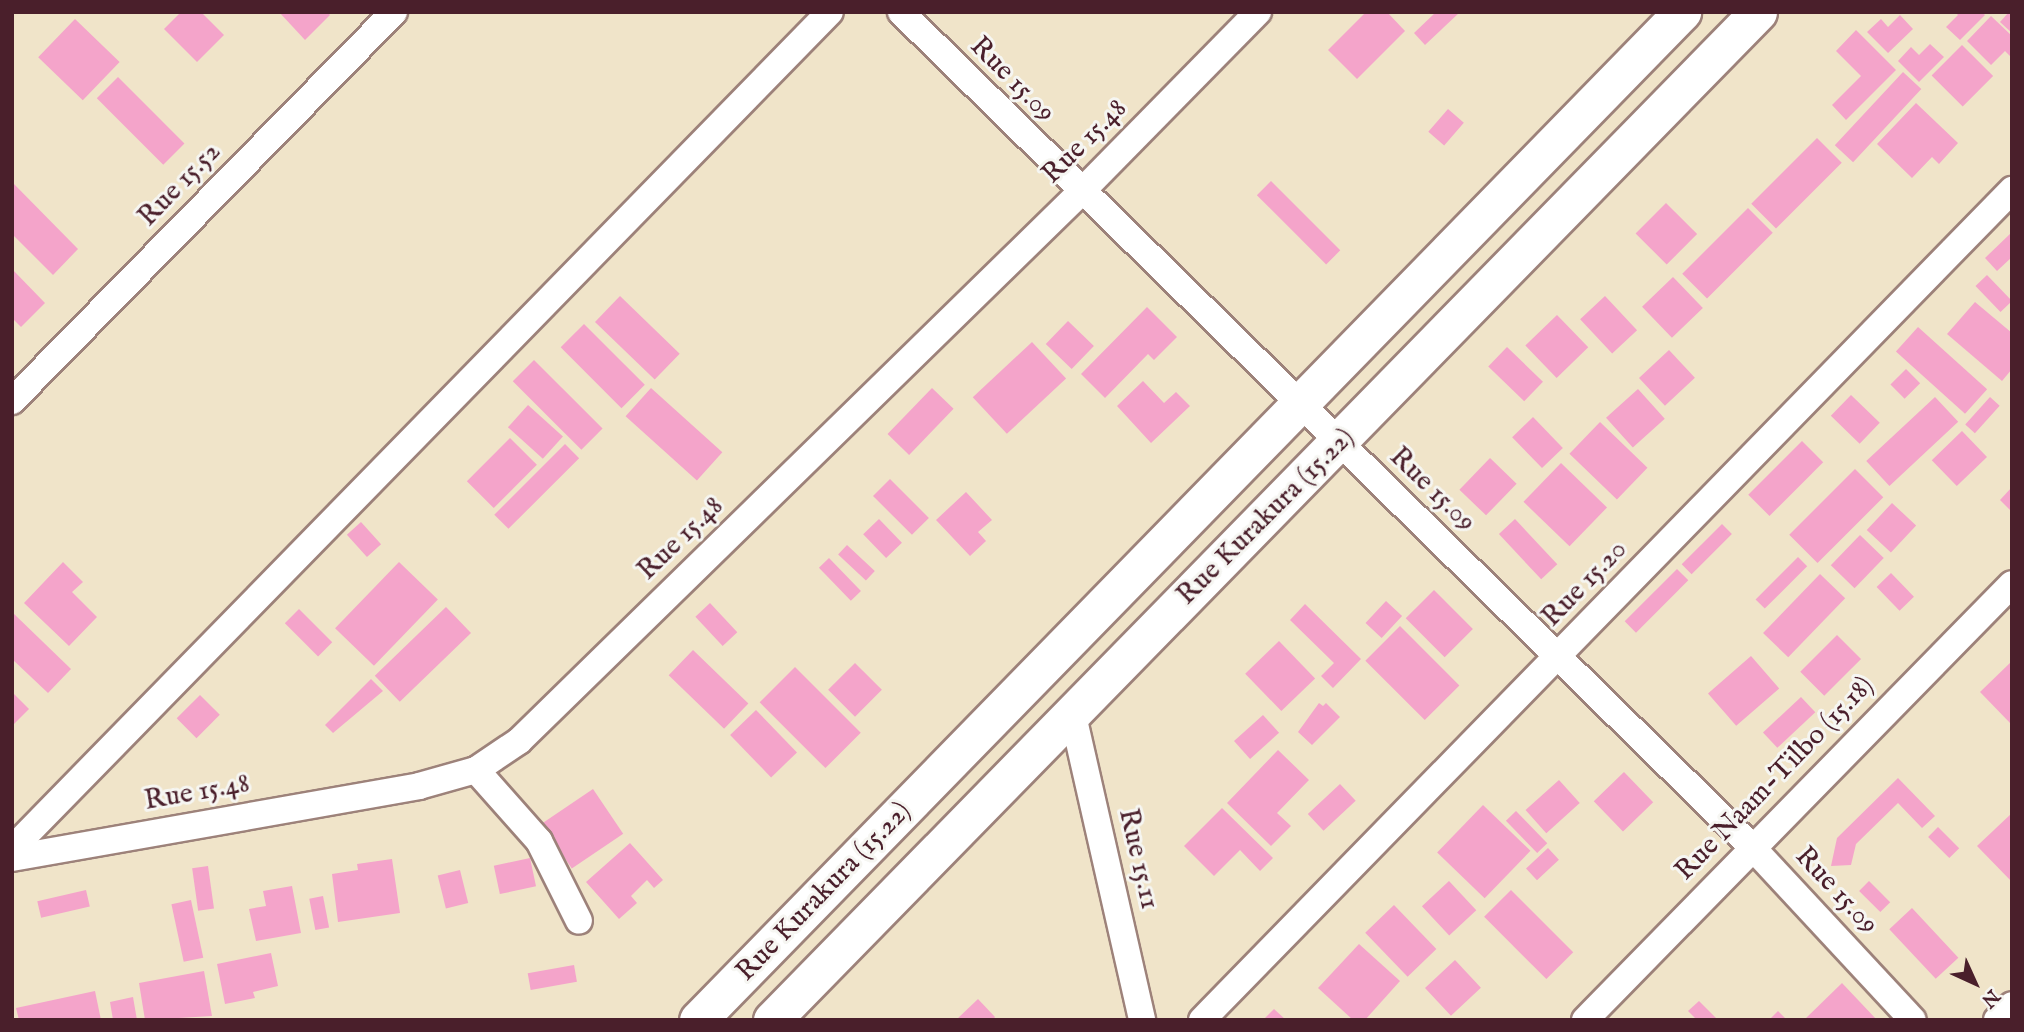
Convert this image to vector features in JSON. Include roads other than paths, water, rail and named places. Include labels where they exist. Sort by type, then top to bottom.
[{"type":"main road","name":"Rue Kurakura (15.22)","points":[[698,1020],[1066,640],[1301,407],[1682,12]]},
{"type":"main road","name":"Rue Kurakura (15.22)","points":[[772,1020],[1758,12]]},
{"type":"street","name":"Rue 15.52","points":[[12,401],[394,12]]},
{"type":"street","points":[[12,849],[830,12]]},
{"type":"street","name":"Rue 15.09","points":[[901,12],[1080,193],[1559,656],[1752,847],[1913,1020]]},
{"type":"street","name":"Rue 15.48","points":[[12,858],[419,786],[476,770],[519,741],[1080,193],[1258,12]]},
{"type":"street","name":"Rue 15.20","points":[[1202,1020],[2012,190]]},
{"type":"street","name":"Rue Naam-Tilbo (15.18)","points":[[1585,1020],[2012,584]]},
{"type":"street","name":"Rue 15.11","points":[[1072,711],[1142,1020]]},
{"type":"street","points":[[476,770],[539,842],[579,921]]},
{"type":"street","points":[[1997,1020],[2012,1005]]}]
